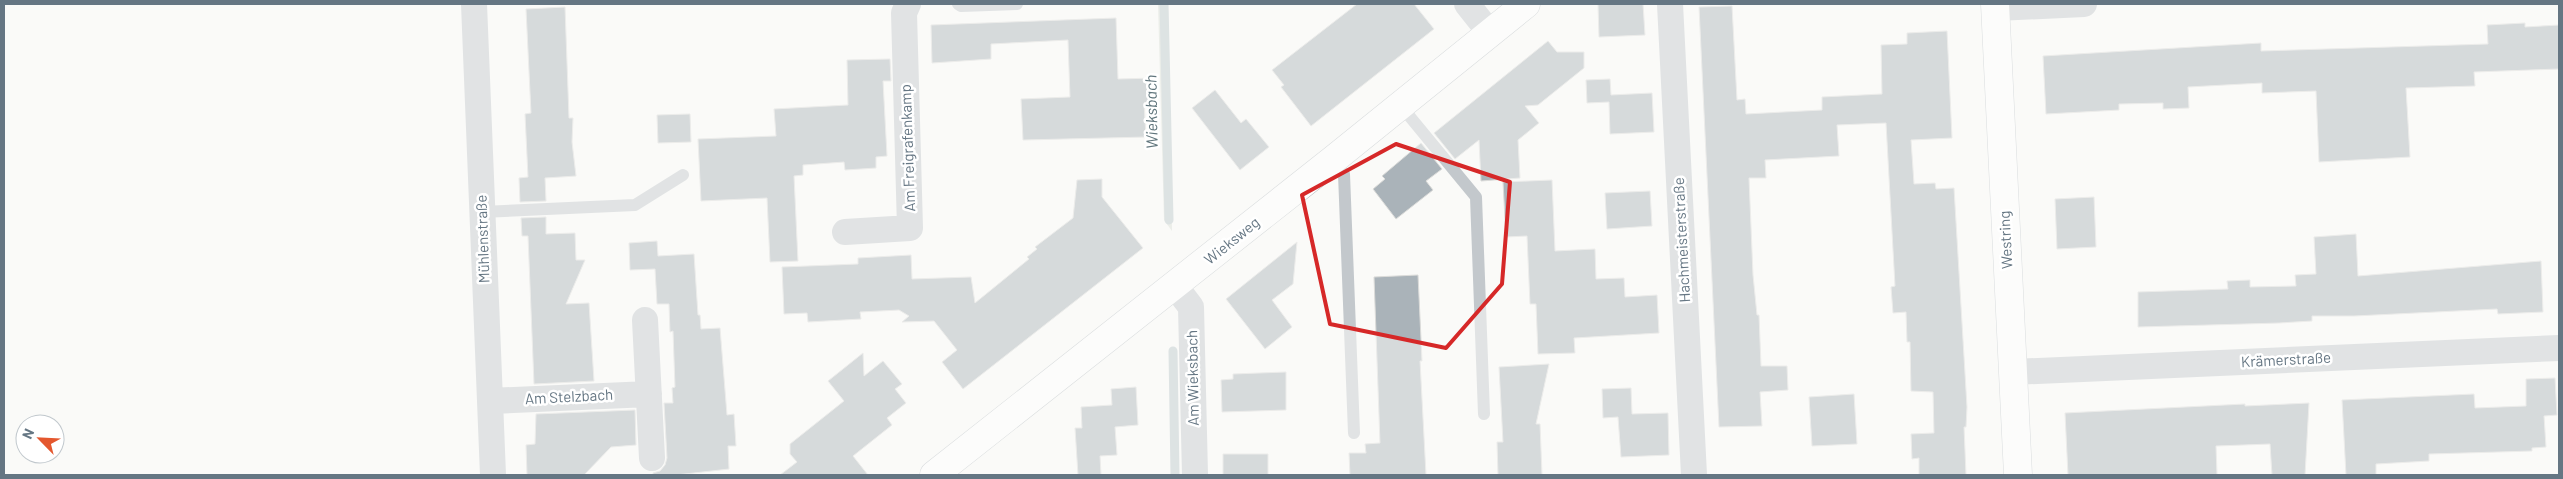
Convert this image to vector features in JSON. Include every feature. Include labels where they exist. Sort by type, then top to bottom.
[{"type":"street","name":"Mühlenstraße","points":[[474,4],[493,475]]},
{"type":"street","name":"Am Freigrafenkamp","points":[[845,232],[910,228],[904,13],[908,4]]},
{"type":"street","points":[[1467,4],[1490,33]]},
{"type":"street","name":"Wieksweg","points":[[934,475],[1176,286],[1526,4]]},
{"type":"street","name":"Hachmeisterstraße","points":[[1670,4],[1694,475]]},
{"type":"street","points":[[1995,6],[2084,4]]},
{"type":"street","name":"Westring","points":[[1995,6],[2018,475]]},
{"type":"street","name":"Am Wieksbach","points":[[1176,286],[1191,307],[1194,475]]},
{"type":"street","points":[[646,320],[652,458]]},
{"type":"street","name":"Krämerstraße","points":[[2013,372],[2559,348]]},
{"type":"street","name":"Am Stelzbach","points":[[490,401],[649,394]]},
{"type":"lane","points":[[958,4],[961,6],[1017,4]]},
{"type":"lane","points":[[1401,106],[1476,197],[1484,414]]},
{"type":"lane","points":[[1334,160],[1344,174],[1354,433]]},
{"type":"lane","points":[[482,212],[635,205],[683,175]]},
{"type":"highlighted area","points":[[1396,144],[1510,182],[1502,284],[1446,348],[1330,324],[1302,195]]},
{"type":"shaded area","points":[[1158,4],[1168,4],[1172,231],[1164,220]]},
{"type":"building","points":[[1357,4],[1414,4],[1434,29],[1311,126],[1281,87],[1284,85],[1272,70]]},
{"type":"building","points":[[1598,4],[1643,4],[1645,35],[1599,37]]},
{"type":"building","points":[[1732,6],[1737,100],[1745,99],[1746,114],[1822,110],[1822,97],[1882,94],[1881,45],[1907,44],[1907,33],[1947,31],[1952,138],[1911,140],[1914,184],[1935,183],[1936,189],[1954,188],[1967,407],[1966,427],[1964,427],[1966,475],[1919,475],[1919,458],[1912,459],[1911,434],[1934,433],[1933,392],[1911,391],[1910,342],[1907,342],[1906,312],[1893,313],[1891,287],[1895,286],[1886,123],[1837,125],[1839,156],[1765,160],[1766,178],[1749,178],[1753,275],[1757,315],[1759,315],[1761,366],[1787,366],[1788,390],[1760,392],[1762,426],[1719,427],[1699,7]]},
{"type":"building","points":[[565,7],[569,118],[573,118],[572,142],[576,176],[545,178],[546,201],[520,202],[519,178],[528,177],[525,114],[531,113],[526,9]]},
{"type":"building","points":[[1116,18],[1118,79],[1155,78],[1156,103],[1144,103],[1146,137],[1023,140],[1021,99],[1070,97],[1068,40],[991,44],[991,59],[932,63],[931,25]]},
{"type":"building","points":[[2525,23],[2525,27],[2559,25],[2559,69],[2474,72],[2475,86],[2406,88],[2410,157],[2319,162],[2316,91],[2262,93],[2262,83],[2188,87],[2189,108],[2163,109],[2163,103],[2119,104],[2119,110],[2046,114],[2043,56],[2261,43],[2261,51],[2488,44],[2487,25]]},
{"type":"building","points":[[1548,41],[1557,52],[1584,52],[1584,68],[1538,105],[1525,106],[1539,123],[1518,140],[1520,178],[1481,181],[1479,140],[1455,159],[1434,133]]},
{"type":"building","points":[[890,59],[891,81],[883,81],[887,156],[876,157],[876,168],[845,170],[844,162],[803,165],[803,175],[794,176],[798,261],[770,262],[767,198],[701,201],[698,139],[776,136],[774,109],[848,105],[847,60]]},
{"type":"building","points":[[1610,79],[1611,95],[1652,93],[1654,132],[1610,134],[1609,102],[1587,103],[1586,80]]},
{"type":"building","points":[[1215,90],[1241,123],[1246,119],[1269,147],[1240,170],[1192,108]]},
{"type":"building","points":[[690,114],[691,142],[658,143],[657,115]]},
{"type":"building","points":[[1421,143],[1442,169],[1426,181],[1433,190],[1396,219],[1373,189],[1385,179],[1382,176]]},
{"type":"building","points":[[1102,179],[1102,197],[1143,248],[963,389],[942,362],[957,350],[934,321],[902,322],[909,316],[899,310],[860,312],[861,319],[808,322],[807,313],[784,314],[782,267],[858,264],[858,258],[911,255],[912,279],[971,277],[975,303],[1029,259],[1027,257],[1037,249],[1035,247],[1073,218],[1077,180]]},
{"type":"building","points":[[1552,180],[1555,251],[1595,249],[1596,279],[1624,278],[1625,297],[1657,295],[1659,333],[1574,338],[1575,353],[1538,354],[1536,304],[1530,304],[1527,236],[1506,237],[1503,182]]},
{"type":"building","points":[[1650,191],[1652,226],[1607,229],[1605,193]]},
{"type":"building","points":[[2094,197],[2096,247],[2057,249],[2055,199]]},
{"type":"building","points":[[546,217],[546,234],[575,233],[576,260],[585,260],[566,304],[589,303],[594,381],[534,384],[528,236],[522,236],[521,218]]},
{"type":"building","points":[[2356,234],[2358,276],[2541,261],[2543,312],[2498,314],[2497,309],[2354,316],[2312,316],[2312,321],[2279,323],[2138,327],[2138,292],[2228,289],[2227,281],[2250,280],[2250,287],[2296,286],[2295,275],[2316,274],[2314,237]]},
{"type":"building","points":[[657,241],[658,256],[694,254],[698,315],[700,315],[701,329],[720,328],[727,415],[734,414],[736,446],[728,446],[729,469],[676,475],[653,475],[653,473],[660,471],[665,465],[667,458],[664,403],[673,403],[672,388],[675,387],[673,331],[670,332],[669,304],[657,304],[655,269],[630,270],[629,243]]},
{"type":"building","points":[[1297,242],[1293,284],[1272,300],[1292,327],[1265,349],[1226,299]]},
{"type":"building","points":[[1418,275],[1426,475],[1350,475],[1349,453],[1366,453],[1365,444],[1380,443],[1374,277]]},
{"type":"building","points":[[863,353],[864,376],[883,361],[902,384],[895,389],[906,403],[887,418],[892,425],[853,456],[868,475],[780,475],[797,462],[790,454],[790,444],[844,401],[828,381]]},
{"type":"building","points":[[1549,364],[1536,424],[1540,424],[1542,475],[1498,475],[1497,442],[1503,442],[1499,367]]},
{"type":"building","points":[[1286,372],[1286,410],[1222,412],[1221,380],[1233,379],[1233,374]]},
{"type":"building","points":[[2555,378],[2557,415],[2544,416],[2546,447],[2532,448],[2532,451],[2429,454],[2429,461],[2376,464],[2376,475],[2346,475],[2342,400],[2474,394],[2475,408],[2526,406],[2526,379]]},
{"type":"building","points":[[1136,387],[1138,425],[1115,427],[1117,455],[1100,456],[1101,475],[1078,475],[1075,428],[1082,428],[1081,407],[1112,405],[1111,389]]},
{"type":"building","points":[[1631,388],[1632,414],[1668,413],[1669,455],[1621,457],[1618,417],[1603,418],[1602,389]]},
{"type":"building","points":[[1854,394],[1857,444],[1812,446],[1809,397]]},
{"type":"building","points":[[2309,403],[2305,475],[2272,475],[2270,444],[2216,446],[2217,475],[2068,475],[2065,413],[2245,404],[2245,406]]},
{"type":"building","points":[[635,410],[636,445],[611,447],[584,475],[527,475],[526,445],[535,444],[536,414]]},
{"type":"building","points":[[1223,454],[1268,454],[1268,475],[1223,475]]},
{"type":"waterway","name":"Wieksbach","points":[[1164,4],[1169,220]]},
{"type":"waterway","name":"Wieksbach","points":[[1173,351],[1175,475]]}]
